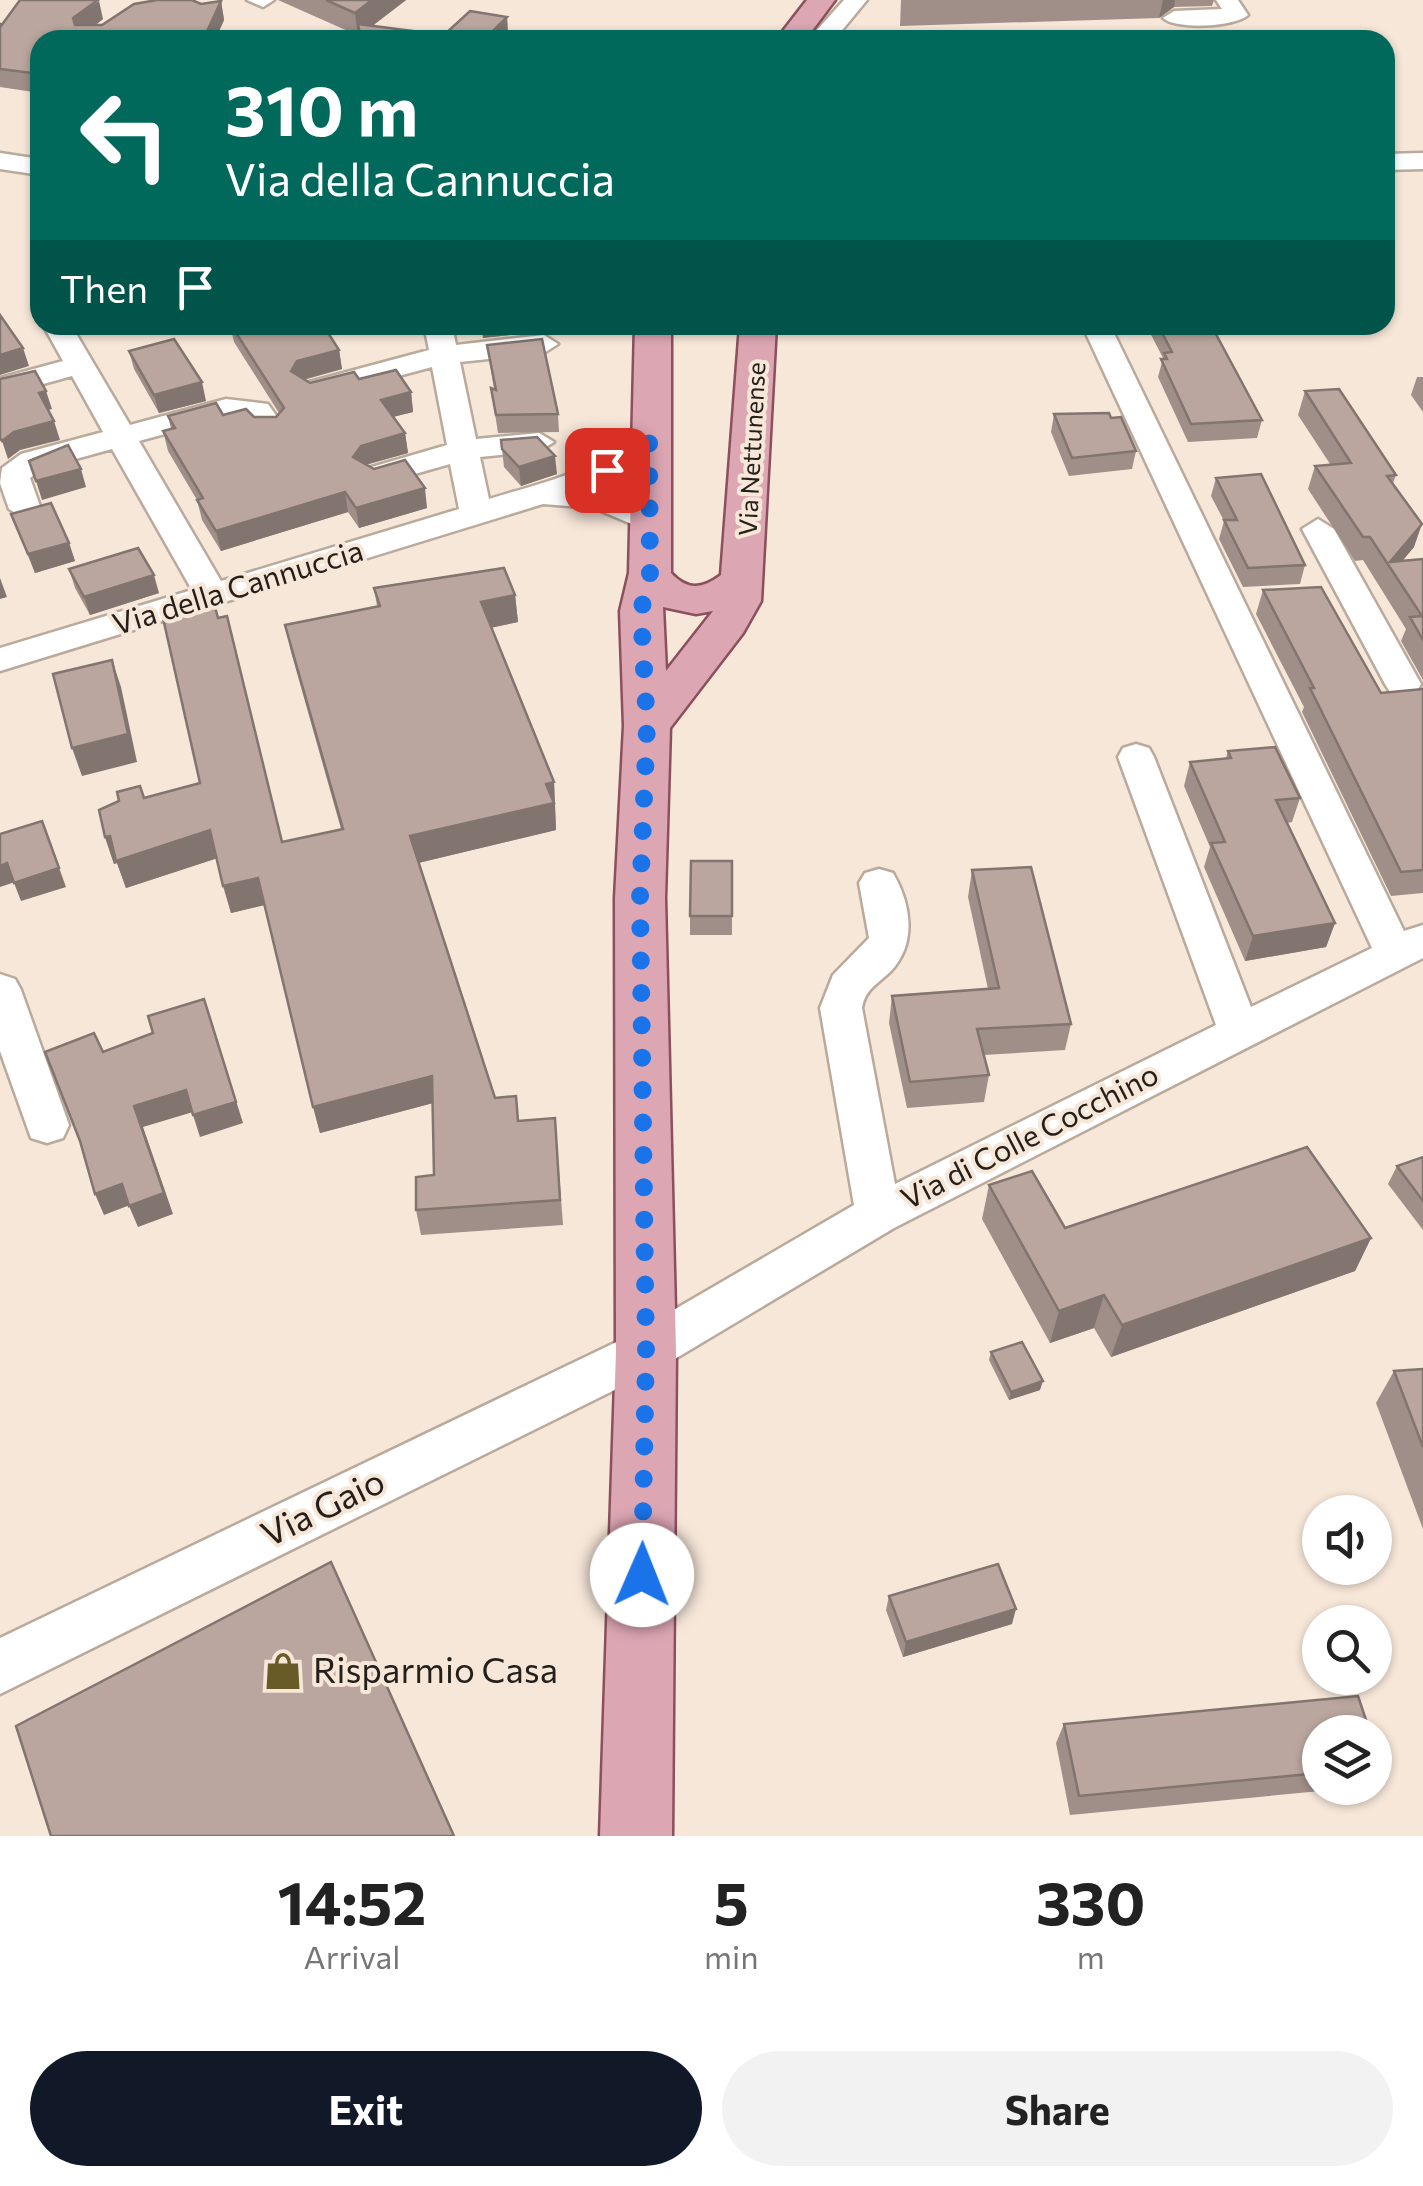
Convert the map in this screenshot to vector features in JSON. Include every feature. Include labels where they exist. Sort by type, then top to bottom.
[{"type":"main road","points":[[798,30],[821,0]]},
{"type":"main road","points":[[636,1836],[646,1351],[640,898],[647,726],[641,611],[650,573],[653,335]]},
{"type":"main road","name":"Via Nettunense","points":[[647,726],[740,602],[745,574],[757,335]]},
{"type":"main road","name":"Via Nettunense","points":[[650,573],[666,594],[687,600],[723,594],[745,574]]},
{"type":"street","points":[[833,30],[856,0]]},
{"type":"street","points":[[1174,18],[1238,15],[1227,0]]},
{"type":"street","points":[[1395,161],[1423,160]]},
{"type":"street","points":[[0,162],[30,166]]},
{"type":"street","points":[[63,335],[212,596]]},
{"type":"street","points":[[1101,335],[1227,602],[1409,947]]},
{"type":"street","points":[[313,390],[441,340],[544,344]]},
{"type":"street","points":[[441,340],[476,515]]},
{"type":"street","points":[[0,387],[80,364]]},
{"type":"street","points":[[26,509],[13,480],[20,466],[233,407],[256,410],[270,427]]},
{"type":"street","name":"Via della Cannuccia","points":[[0,660],[530,499],[607,470],[649,434]]},
{"type":"street","points":[[376,476],[463,450],[539,442]]},
{"type":"street","name":"Via della Cannuccia","points":[[530,499],[590,497],[648,520]]},
{"type":"street","points":[[1318,530],[1337,596],[1403,684]]},
{"type":"street","points":[[1227,602],[1270,600]]},
{"type":"street","points":[[1136,757],[1240,1032]]},
{"type":"street","points":[[878,1214],[841,1008],[844,988],[876,960],[888,942],[879,883]]},
{"type":"street","name":"Via di Colle Cocchino","points":[[646,1351],[878,1214],[1409,947]]},
{"type":"street","points":[[0,990],[46,1126]]},
{"type":"street","name":"Via Gaio","points":[[0,1667],[646,1351]]},
{"type":"building","points":[[20,0],[98,0],[73,18],[75,25],[102,25],[134,4],[157,0],[192,0],[201,4],[221,1],[208,30],[30,30],[30,73],[0,69],[0,23],[1,26]]},
{"type":"building","points":[[326,0],[372,0],[355,13]]},
{"type":"building","points":[[470,11],[507,17],[494,30],[449,30]]},
{"type":"building","points":[[358,24],[405,30],[359,30]]},
{"type":"building","points":[[0,315],[23,348],[0,355]]},
{"type":"building","points":[[237,335],[329,335],[339,350],[297,361],[291,371],[310,383],[354,372],[359,379],[396,370],[411,392],[381,400],[405,433],[361,446],[353,457],[374,469],[405,460],[425,488],[356,508],[345,492],[216,531],[197,500],[203,498],[163,431],[175,428],[168,416],[216,403],[223,415],[246,409],[254,417],[276,417],[284,408]]},
{"type":"building","points":[[1163,335],[1216,335],[1262,420],[1191,424],[1161,359],[1167,359],[1164,353],[1172,352]]},
{"type":"building","points":[[174,339],[202,382],[154,395],[129,351]]},
{"type":"building","points":[[542,339],[558,414],[496,415],[491,388],[496,390],[487,345]]},
{"type":"building","points":[[35,371],[46,391],[39,393],[54,421],[14,432],[2,441],[0,379]]},
{"type":"building","points":[[1339,389],[1396,475],[1387,476],[1422,524],[1390,562],[1423,559],[1423,640],[1410,617],[1422,616],[1370,537],[1363,537],[1315,466],[1351,463],[1305,391]]},
{"type":"building","points":[[1109,413],[1111,418],[1121,417],[1136,451],[1072,458],[1054,414]]},
{"type":"building","points":[[537,437],[555,456],[519,467],[502,449],[501,440]]},
{"type":"building","points":[[68,445],[81,469],[36,481],[29,461]]},
{"type":"building","points":[[1261,474],[1305,565],[1248,568],[1224,520],[1237,520],[1216,478]]},
{"type":"building","points":[[51,503],[69,543],[28,554],[11,514]]},
{"type":"building","points":[[138,548],[154,575],[84,597],[69,569]]},
{"type":"building","points":[[504,568],[515,595],[481,602],[554,782],[546,784],[554,803],[410,836],[495,1098],[516,1096],[518,1121],[555,1118],[560,1200],[416,1210],[416,1177],[434,1175],[432,1076],[313,1107],[258,878],[223,886],[210,830],[116,861],[99,810],[119,801],[117,792],[140,786],[144,798],[200,783],[163,618],[215,607],[218,618],[227,616],[282,842],[343,829],[285,625],[380,606],[374,588]]},
{"type":"building","points":[[1321,587],[1381,693],[1423,689],[1423,870],[1401,872],[1263,590]]},
{"type":"building","points":[[112,660],[128,734],[72,748],[53,674]]},
{"type":"building","points":[[1275,747],[1300,798],[1276,800],[1335,923],[1253,936],[1211,843],[1225,842],[1190,762],[1231,758],[1228,751]]},
{"type":"building","points":[[42,821],[59,868],[14,883],[7,863],[0,866],[0,834]]},
{"type":"building","points":[[691,861],[732,861],[732,916],[690,916]]},
{"type":"building","points":[[1031,867],[1071,1024],[977,1029],[989,1075],[910,1082],[892,996],[999,988],[972,870]]},
{"type":"building","points":[[204,999],[236,1102],[193,1115],[186,1090],[134,1106],[164,1193],[129,1206],[122,1184],[95,1194],[80,1141],[45,1052],[94,1033],[103,1052],[153,1033],[148,1016]]},
{"type":"building","points":[[1307,1147],[1371,1238],[1122,1325],[1104,1295],[1059,1311],[989,1185],[1032,1171],[1065,1228]]},
{"type":"building","points":[[1423,1157],[1423,1201],[1397,1166]]},
{"type":"building","points":[[1022,1342],[1043,1381],[1011,1392],[991,1352]]},
{"type":"building","points":[[1423,1369],[1423,1447],[1394,1371]]},
{"type":"building","name":"Risparmio Casa","points":[[331,1562],[454,1836],[51,1836],[16,1726]]},
{"type":"building","points":[[998,1564],[1016,1609],[906,1642],[889,1596]]},
{"type":"building","points":[[1358,1696],[1364,1715],[1302,1715],[1302,1775],[1079,1796],[1064,1724]]},
{"type":"place","name":"Risparmio Casa","points":[[283,1671]]},
{"type":"route","points":[[607,470],[649,434],[650,573],[641,611],[647,726],[640,898],[646,1351],[642,1575]]}]
